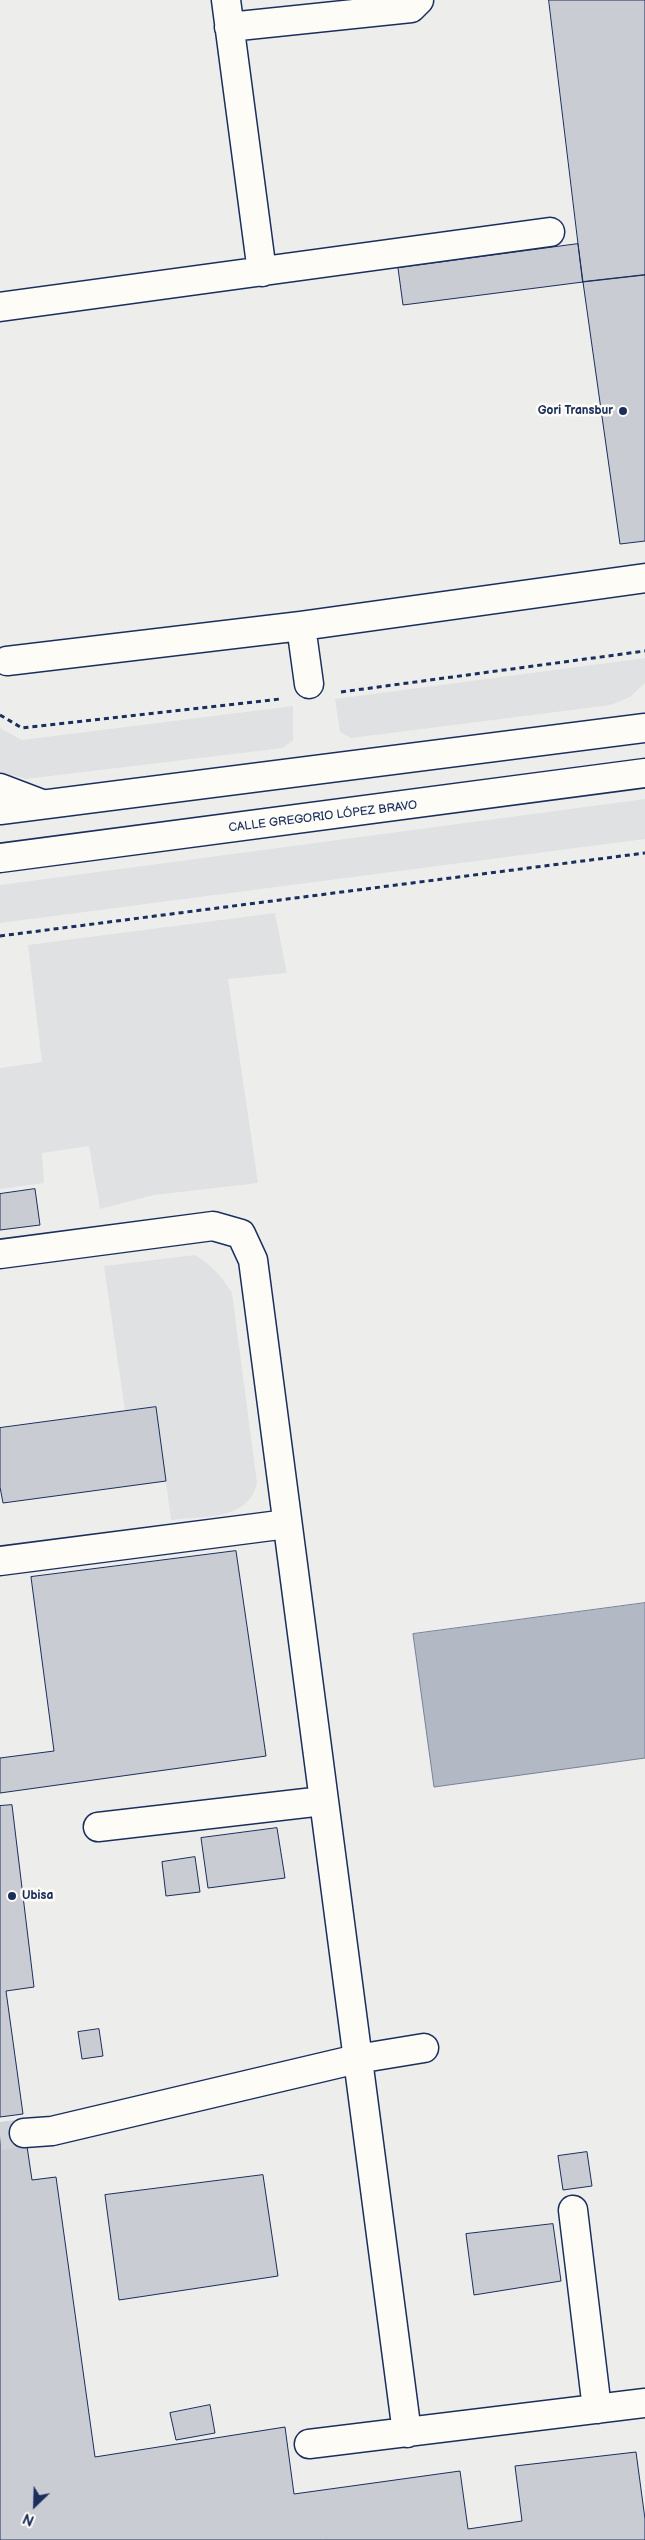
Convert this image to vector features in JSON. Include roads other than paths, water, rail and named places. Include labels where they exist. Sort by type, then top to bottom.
[{"type":"main road","points":[[226,0],[262,272]]},
{"type":"main road","points":[[229,27],[411,8],[419,0]]},
{"type":"main road","points":[[0,307],[550,232]]},
{"type":"main road","points":[[7,661],[301,626],[645,578]]},
{"type":"main road","points":[[301,626],[309,684]]},
{"type":"main road","points":[[0,810],[645,728]]},
{"type":"main road","name":"CALLE GREGORIO LÓPEZ BRAVO","points":[[0,858],[645,773]]},
{"type":"main road","points":[[0,788],[42,804]]},
{"type":"main road","points":[[0,1254],[213,1226],[241,1234],[253,1260],[407,2433]]},
{"type":"main road","points":[[0,1561],[287,1524]]},
{"type":"main road","points":[[98,1827],[323,1801]]},
{"type":"main road","points":[[24,2133],[52,2131],[357,2059],[424,2048]]},
{"type":"main road","points":[[573,2210],[597,2409]]},
{"type":"main road","points":[[309,2444],[645,2403]]},
{"type":"tunnel","points":[[0,2136],[24,2133]]},
{"type":"place","name":"Gori Transbur","points":[[623,411]]},
{"type":"place","name":"Ubisa","points":[[12,1896]]}]
